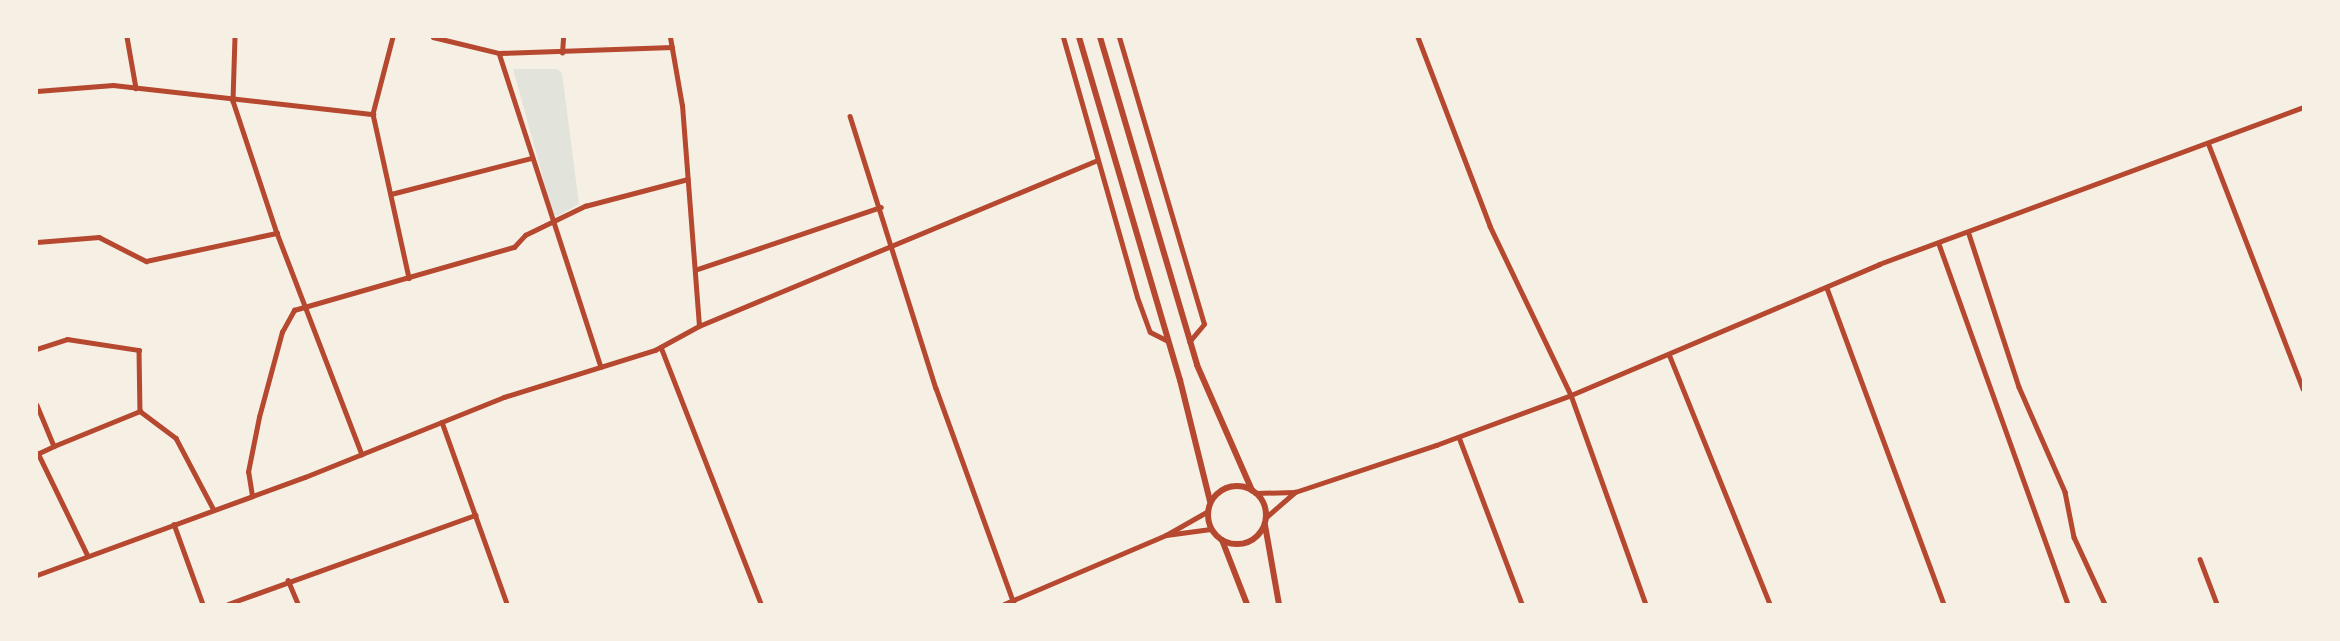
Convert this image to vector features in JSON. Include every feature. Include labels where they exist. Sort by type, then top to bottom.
[{"type":"main road","points":[[1079,37],[1168,341],[1210,501],[1208,511],[1211,529],[1222,540],[1247,604]]},
{"type":"main road","points":[[1100,37],[1189,342],[1265,521],[1279,604]]},
{"type":"main road","points":[[1210,501],[1234,486],[1253,491]]},
{"type":"main road","points":[[1222,540],[1247,542],[1265,521]]},
{"type":"street","points":[[127,37],[136,88]]},
{"type":"street","points":[[235,37],[233,101],[277,233],[362,454]]},
{"type":"street","points":[[393,37],[373,114],[409,278]]},
{"type":"street","points":[[433,37],[499,53],[562,53],[672,47]]},
{"type":"street","points":[[562,53],[563,37]]},
{"type":"street","points":[[670,37],[688,179],[699,326]]},
{"type":"street","points":[[1063,37],[1096,161],[1150,332],[1168,341]]},
{"type":"street","points":[[1119,37],[1204,324],[1189,342]]},
{"type":"street","points":[[1418,37],[1490,226],[1571,395],[1646,604]]},
{"type":"street","points":[[499,53],[550,223],[601,367]]},
{"type":"street","points":[[37,91],[113,85],[233,101],[373,114]]},
{"type":"street","points":[[1253,491],[1295,492],[1459,437],[1571,395],[1939,244],[2209,145],[2303,107]]},
{"type":"street","points":[[850,116],[894,247],[936,387],[1014,602]]},
{"type":"street","points":[[2209,145],[2303,388]]},
{"type":"street","points":[[391,194],[531,158]]},
{"type":"street","points":[[37,575],[442,422],[661,347],[699,326],[1096,161]]},
{"type":"street","points":[[252,496],[248,472],[282,332],[294,310],[306,309],[514,247],[525,235],[585,206],[688,179]]},
{"type":"street","points":[[695,270],[881,207]]},
{"type":"street","points":[[37,242],[99,237],[146,261],[277,233]]},
{"type":"street","points":[[1969,234],[2019,387],[2065,492],[2074,537],[2105,604]]},
{"type":"street","points":[[1939,244],[2068,604]]},
{"type":"street","points":[[1827,288],[1944,604]]},
{"type":"street","points":[[37,349],[67,339],[139,350],[140,411]]},
{"type":"street","points":[[661,347],[761,604]]},
{"type":"street","points":[[1669,354],[1770,604]]},
{"type":"street","points":[[37,405],[54,446]]},
{"type":"street","points":[[140,411],[176,438],[214,510]]},
{"type":"street","points":[[88,556],[37,454],[140,411]]},
{"type":"street","points":[[442,422],[507,604]]},
{"type":"street","points":[[1459,437],[1522,604]]},
{"type":"street","points":[[1265,521],[1295,492]]},
{"type":"street","points":[[1004,604],[1166,535],[1208,511]]},
{"type":"street","points":[[228,604],[288,580],[475,515]]},
{"type":"street","points":[[174,524],[203,604]]},
{"type":"street","points":[[1166,535],[1211,529]]},
{"type":"street","points":[[2200,559],[2217,604]]},
{"type":"street","points":[[288,580],[298,604]]},
{"type":"shaded area","points":[[513,69],[557,69],[562,73],[579,204],[558,216],[553,214]]}]
